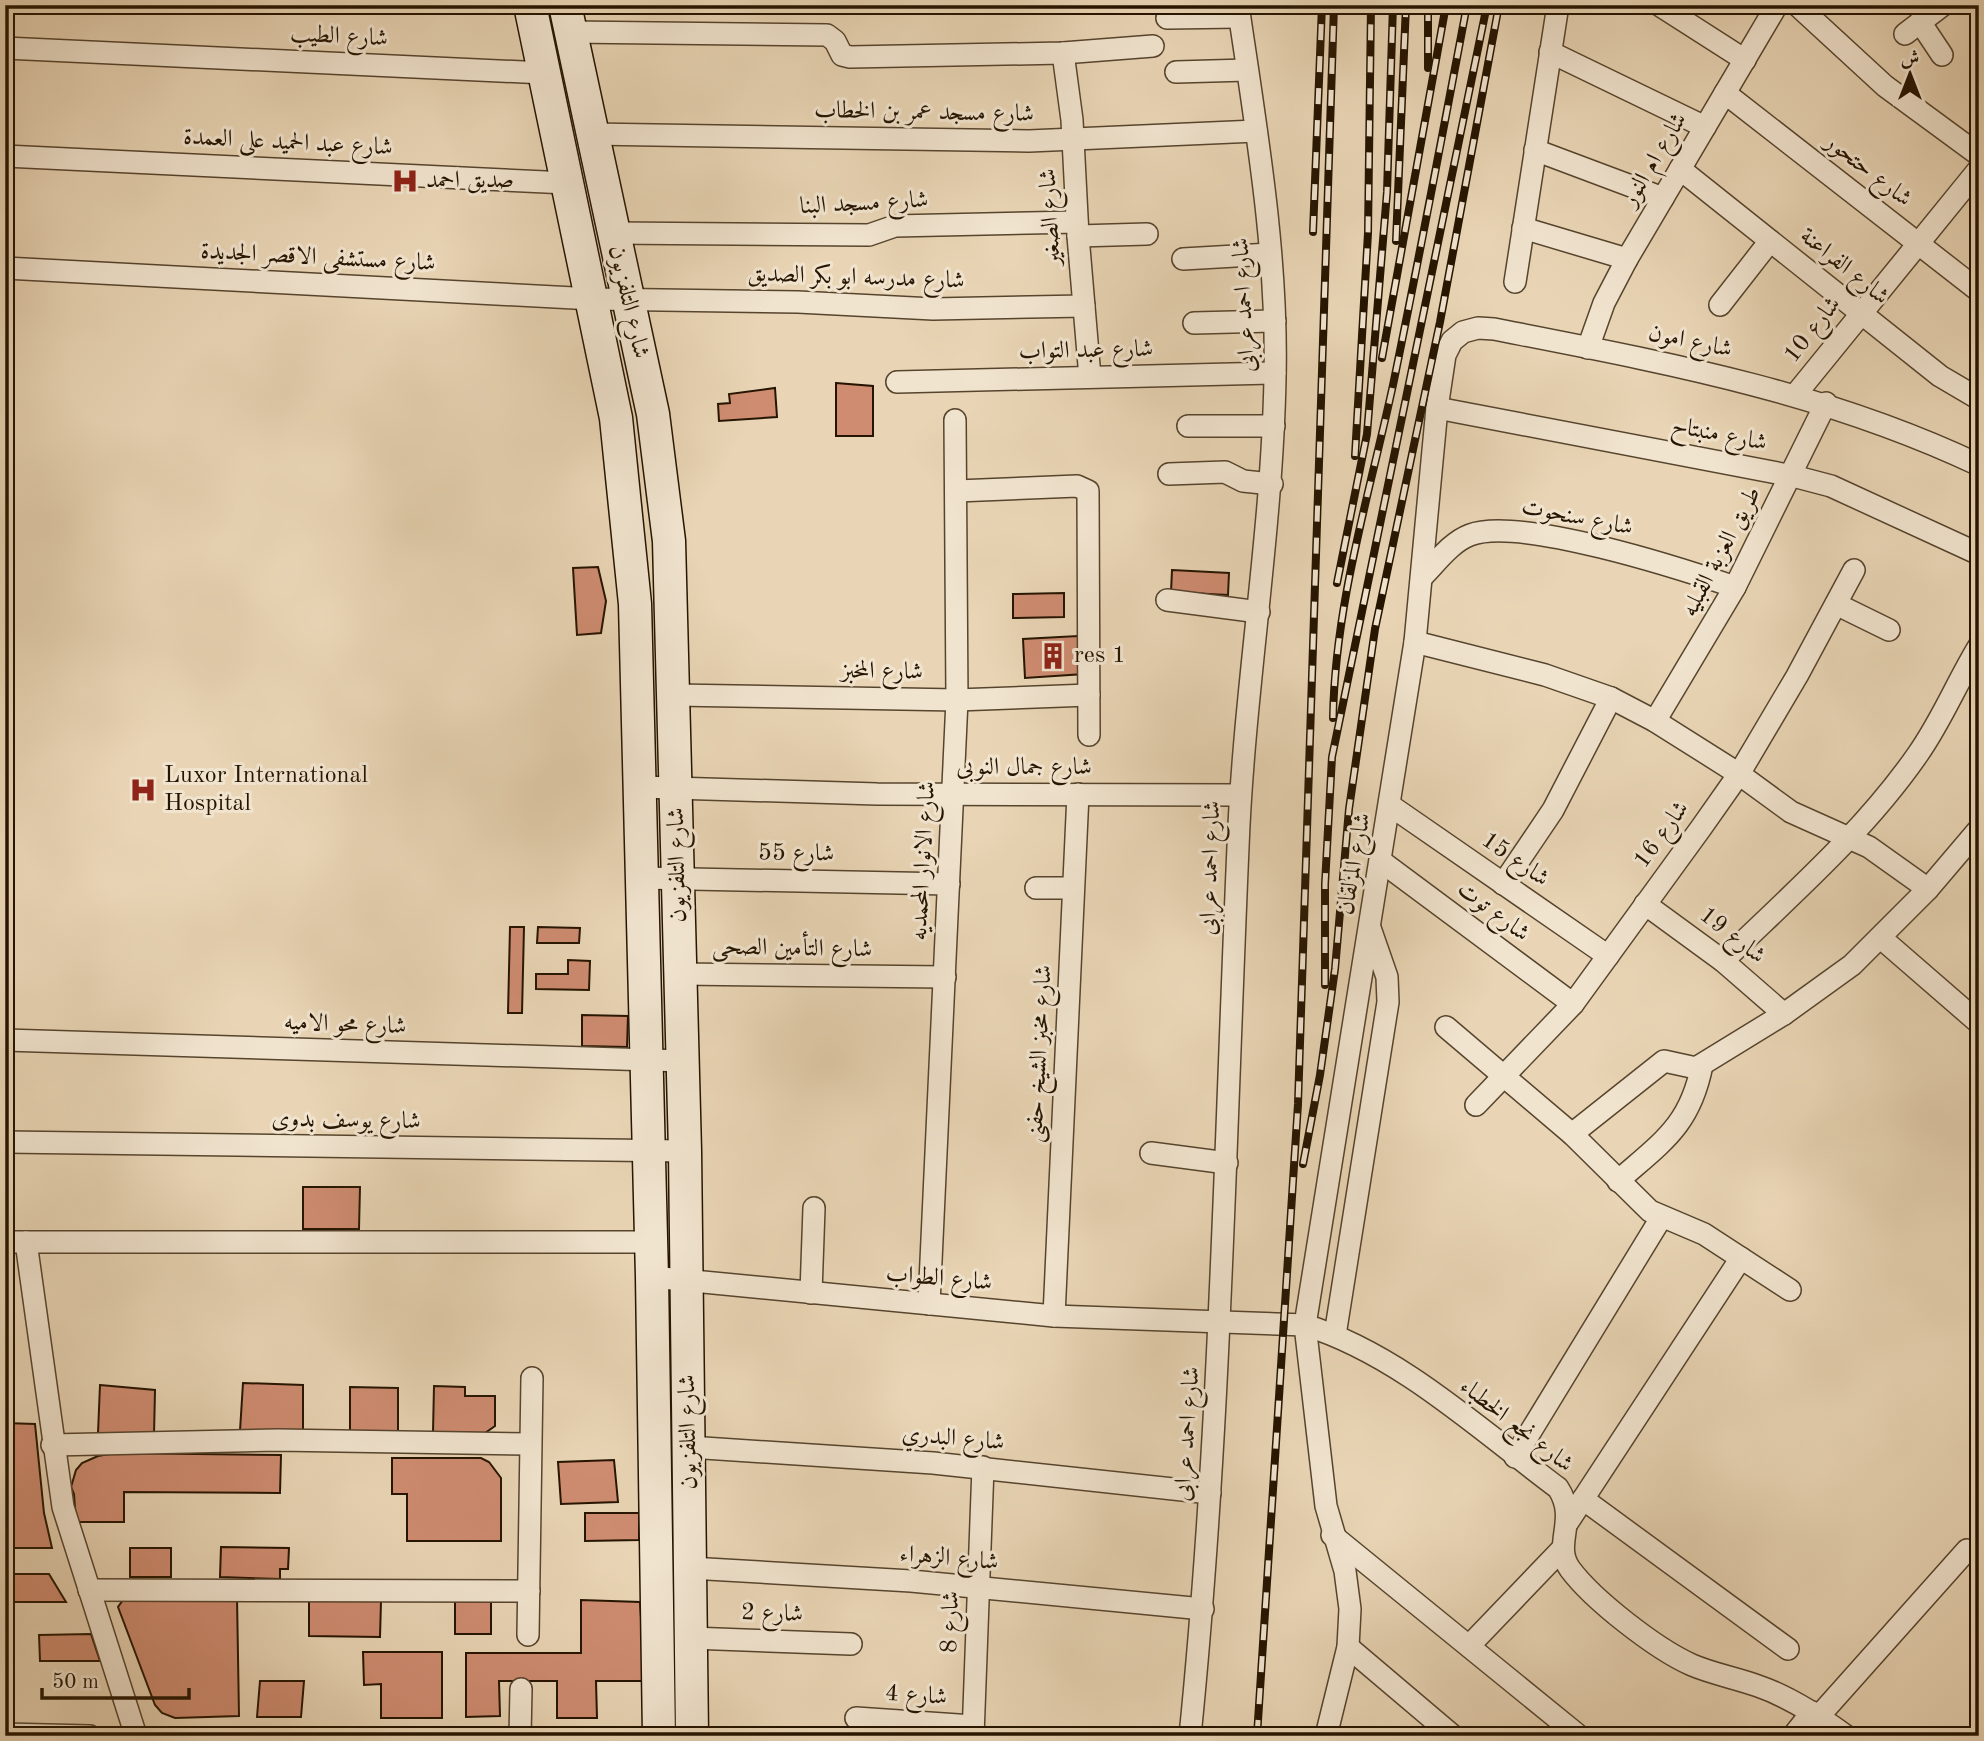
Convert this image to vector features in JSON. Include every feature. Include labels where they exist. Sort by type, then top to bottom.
[{"type":"main road","name":"شارع التلفزيون","points":[[530,5],[593,299],[621,455],[635,604],[652,1277],[659,1736]]},
{"type":"main road","name":"شارع التلفزيون","points":[[567,19],[653,414],[663,477],[673,605],[685,1152],[692,1736]]},
{"type":"main road","points":[[584,262],[616,247]]},
{"type":"main road","points":[[635,604],[673,605]]},
{"type":"street","points":[[1515,282],[1558,5]]},
{"type":"street","points":[[1659,5],[1745,60]]},
{"type":"street","name":"شارع ام النور","points":[[1588,348],[1604,303],[1627,258],[1777,5]]},
{"type":"street","points":[[1797,5],[1885,86],[1979,155]]},
{"type":"street","points":[[1942,5],[1912,28],[1942,55]]},
{"type":"street","points":[[1167,18],[1238,11]]},
{"type":"street","name":"شارع احمد عرابى","points":[[1190,1736],[1203,1609],[1222,1320],[1240,794],[1272,484],[1274,426],[1275,321],[1270,254],[1256,131],[1238,11]]},
{"type":"street","points":[[567,19],[827,35],[846,57],[1063,53],[1153,46]]},
{"type":"street","name":"شارع الطيب","points":[[5,48],[544,73]]},
{"type":"street","points":[[1550,52],[1705,127]]},
{"type":"street","name":"شارع الصغير","points":[[1063,53],[1073,140],[1077,229],[1090,377]]},
{"type":"street","points":[[1176,72],[1247,70]]},
{"type":"street","name":"شارع حتحور","points":[[1725,93],[1979,291]]},
{"type":"street","name":"شارع مسجد عمر بن الخطاب","points":[[591,134],[1073,140],[1256,131]]},
{"type":"street","points":[[1535,150],[1663,198]]},
{"type":"street","name":"شارع عبد الحميد على العمدة","points":[[5,156],[567,183]]},
{"type":"street","name":"شارع الفراعنة","points":[[1680,169],[1940,376],[1979,399]]},
{"type":"street","name":"شارع 10","points":[[1796,394],[1979,169]]},
{"type":"street","name":"شارع مسجد البنا","points":[[616,247],[869,235],[895,226],[1077,229],[1147,234]]},
{"type":"street","points":[[1523,228],[1627,258]]},
{"type":"street","points":[[1720,305],[1770,242]]},
{"type":"street","points":[[1183,259],[1270,254]]},
{"type":"street","name":"شارع مستشفى الاقصر الجديدة","points":[[5,268],[627,299]]},
{"type":"street","name":"شارع مدرسه ابو بكر الصديق","points":[[627,299],[933,309],[1084,306]]},
{"type":"street","points":[[1194,323],[1275,321]]},
{"type":"street","name":"شارع امون","points":[[1437,408],[1445,355],[1452,341],[1463,331],[1494,329],[1796,394],[1887,425],[1979,465]]},
{"type":"street","name":"شارع عبد التواب","points":[[897,382],[1275,373]]},
{"type":"street","name":"طريق العزبة القبليه","points":[[1655,721],[1735,587],[1793,476],[1826,403]]},
{"type":"street","name":"شارع منبتاح","points":[[1437,408],[1793,476],[1831,486],[1979,554]]},
{"type":"street","name":"شارع المزلقان","points":[[1326,1736],[1348,1647],[1350,1609],[1326,1506],[1305,1325],[1416,642],[1437,408]]},
{"type":"street","name":"شارع الانوار المحمديه","points":[[929,1304],[957,700],[955,420]]},
{"type":"street","points":[[1188,426],[1274,426]]},
{"type":"street","points":[[1169,474],[1225,472],[1243,481],[1272,484]]},
{"type":"street","points":[[957,491],[1077,486],[1088,491],[1089,735]]},
{"type":"street","name":"شارع سنحوت","points":[[1422,577],[1448,550],[1469,535],[1492,530],[1628,554],[1735,587]]},
{"type":"street","name":"شارع 16","points":[[1476,1105],[1573,1004],[1739,774],[1854,570]]},
{"type":"street","points":[[1167,600],[1259,612]]},
{"type":"street","points":[[1836,604],[1889,631]]},
{"type":"street","points":[[1416,642],[1545,675],[1611,698],[1655,721],[1739,774],[1791,812],[1850,838],[1887,859],[1928,889]]},
{"type":"street","points":[[1723,961],[1850,838],[1919,753],[1947,706],[1973,672],[1979,646]]},
{"type":"street","name":"شارع المخبز","points":[[675,695],[957,700],[1089,695]]},
{"type":"street","points":[[1503,884],[1553,810],[1611,698]]},
{"type":"street","name":"شارع جمال النوبى","points":[[640,787],[953,794],[1240,794]]},
{"type":"street","name":"شارع مخبز الشيخ حفنى","points":[[1054,1316],[1078,794]]},
{"type":"street","name":"شارع 15","points":[[1391,806],[1608,956]]},
{"type":"street","points":[[1572,1134],[1664,1061],[1690,1068],[1702,1065],[1784,1014],[1841,974],[1881,938],[1928,889],[1979,829]]},
{"type":"street","name":"شارع توت","points":[[1382,862],[1573,1004]]},
{"type":"street","name":"شارع 55","points":[[642,878],[949,884]]},
{"type":"street","points":[[1036,888],[1073,888]]},
{"type":"street","name":"شارع 19","points":[[1645,904],[1723,961],[1784,1014]]},
{"type":"street","points":[[1335,1335],[1388,1002],[1387,977],[1370,929]]},
{"type":"street","points":[[1881,938],[1979,1023]]},
{"type":"street","name":"شارع التأمين الصحى","points":[[681,974],[945,977]]},
{"type":"street","points":[[1446,1027],[1572,1134],[1639,1203],[1661,1218],[1683,1223],[1704,1234],[1790,1290]]},
{"type":"street","name":"شارع محو الاميه","points":[[5,1040],[683,1061]]},
{"type":"street","points":[[1618,1181],[1682,1123],[1696,1096],[1702,1065]]},
{"type":"street","name":"شارع يوسف بدوى","points":[[5,1142],[685,1152]]},
{"type":"street","points":[[1151,1153],[1227,1163]]},
{"type":"street","points":[[811,1293],[814,1208]]},
{"type":"street","points":[[1516,1457],[1661,1218]]},
{"type":"street","points":[[136,1736],[62,1507],[16,1241],[651,1242]]},
{"type":"street","points":[[1568,1522],[1741,1258]]},
{"type":"street","name":"شارع الطواب","points":[[652,1277],[1054,1316],[1222,1320]]},
{"type":"street","name":"شارع نجع الخطباء","points":[[1222,1320],[1305,1325],[1335,1335],[1371,1352],[1407,1376],[1558,1488],[1568,1510],[1563,1548]]},
{"type":"street","points":[[528,1635],[532,1378]]},
{"type":"street","points":[[52,1444],[278,1440],[530,1444]]},
{"type":"street","name":"شارع البدري","points":[[689,1447],[983,1467],[1210,1493]]},
{"type":"street","name":"شارع 8","points":[[973,1731],[983,1467]]},
{"type":"street","points":[[1583,1499],[1788,1649]]},
{"type":"street","points":[[1332,1535],[1579,1736]]},
{"type":"street","points":[[1469,1646],[1563,1548]]},
{"type":"street","points":[[1563,1548],[1565,1562],[1573,1573],[1656,1645],[1690,1664],[1757,1686],[1815,1714],[1846,1736]]},
{"type":"street","points":[[1793,1736],[1967,1550]]},
{"type":"street","name":"شارع الزهراء","points":[[690,1568],[843,1576],[1203,1609]]},
{"type":"street","points":[[89,1590],[529,1591]]},
{"type":"street","name":"شارع 2","points":[[691,1638],[850,1644]]},
{"type":"street","points":[[1348,1647],[1453,1736]]},
{"type":"street","points":[[520,1736],[521,1689]]},
{"type":"street","name":"شارع 4","points":[[856,1718],[973,1731]]},
{"type":"street","points":[[5,1734],[90,1736]]},
{"type":"building","points":[[836,383],[873,386],[873,436],[836,436]]},
{"type":"building","points":[[775,388],[777,417],[719,421],[718,404],[730,403],[729,394]]},
{"type":"building","points":[[598,567],[606,601],[601,633],[577,635],[573,568]]},
{"type":"building","points":[[1172,570],[1229,573],[1228,595],[1171,592]]},
{"type":"building","points":[[1064,593],[1064,617],[1013,618],[1013,594]]},
{"type":"building","name":"res 1","points":[[1078,636],[1084,674],[1025,678],[1023,639]]},
{"type":"building","points":[[510,927],[524,927],[522,1013],[508,1013]]},
{"type":"building","points":[[538,927],[580,928],[579,943],[537,943]]},
{"type":"building","points":[[568,960],[590,961],[589,990],[536,989],[536,974],[568,974]]},
{"type":"building","points":[[582,1015],[628,1016],[627,1047],[582,1046]]},
{"type":"building","points":[[303,1187],[360,1187],[359,1229],[303,1229]]},
{"type":"building","points":[[243,1383],[303,1385],[303,1432],[240,1431]]},
{"type":"building","points":[[100,1385],[155,1390],[154,1435],[98,1433]]},
{"type":"building","points":[[434,1386],[465,1387],[465,1396],[495,1396],[495,1426],[485,1433],[433,1432]]},
{"type":"building","points":[[350,1387],[398,1388],[398,1431],[350,1431]]},
{"type":"building","points":[[5,1423],[35,1424],[44,1513],[52,1548],[5,1548]]},
{"type":"building","points":[[115,1453],[281,1455],[280,1493],[124,1492],[124,1522],[76,1522],[71,1487],[76,1470],[82,1463],[98,1456]]},
{"type":"building","points":[[392,1458],[481,1458],[489,1462],[501,1478],[501,1541],[407,1541],[407,1494],[392,1494]]},
{"type":"building","points":[[614,1460],[618,1502],[561,1504],[558,1462]]},
{"type":"building","points":[[585,1513],[639,1513],[639,1540],[585,1541]]},
{"type":"building","points":[[221,1547],[289,1548],[288,1569],[280,1569],[280,1579],[220,1577]]},
{"type":"building","points":[[130,1548],[171,1548],[171,1577],[130,1577]]},
{"type":"building","points":[[7,1574],[49,1574],[66,1602],[8,1602]]},
{"type":"building","points":[[237,1597],[239,1716],[175,1718],[162,1713],[155,1705],[118,1607],[123,1600]]},
{"type":"building","points":[[455,1599],[491,1599],[491,1634],[455,1634]]},
{"type":"building","points":[[581,1600],[640,1602],[645,1681],[596,1681],[597,1718],[557,1718],[557,1681],[499,1681],[500,1716],[466,1717],[466,1653],[581,1653]]},
{"type":"building","points":[[309,1601],[381,1601],[380,1637],[309,1636]]},
{"type":"building","points":[[91,1634],[100,1661],[40,1661],[39,1635]]},
{"type":"building","points":[[363,1652],[442,1652],[442,1718],[381,1718],[381,1684],[364,1685]]},
{"type":"building","points":[[260,1681],[304,1681],[301,1717],[257,1717]]},
{"type":"railway","points":[[1313,232],[1322,5]]},
{"type":"railway","points":[[1257,1736],[1298,1104],[1334,5]]},
{"type":"railway","points":[[1355,456],[1368,233],[1371,5]]},
{"type":"railway","points":[[1337,583],[1367,434],[1387,192],[1393,5]]},
{"type":"railway","points":[[1396,241],[1406,5]]},
{"type":"railway","points":[[1428,5],[1428,68]]},
{"type":"railway","points":[[1382,358],[1446,5]]},
{"type":"railway","points":[[1333,718],[1335,676],[1347,592],[1393,385],[1467,5]]},
{"type":"railway","points":[[1325,985],[1325,884],[1332,757],[1487,5]]},
{"type":"railway","points":[[1303,1164],[1320,1075],[1335,969],[1349,809],[1375,629],[1440,322],[1499,5]]},
{"type":"place","name":"صديق احمد","points":[[405,181]]},
{"type":"place","name":"res 1","points":[[1053,656]]},
{"type":"place","name":"Luxor International Hospital","points":[[143,790]]}]
